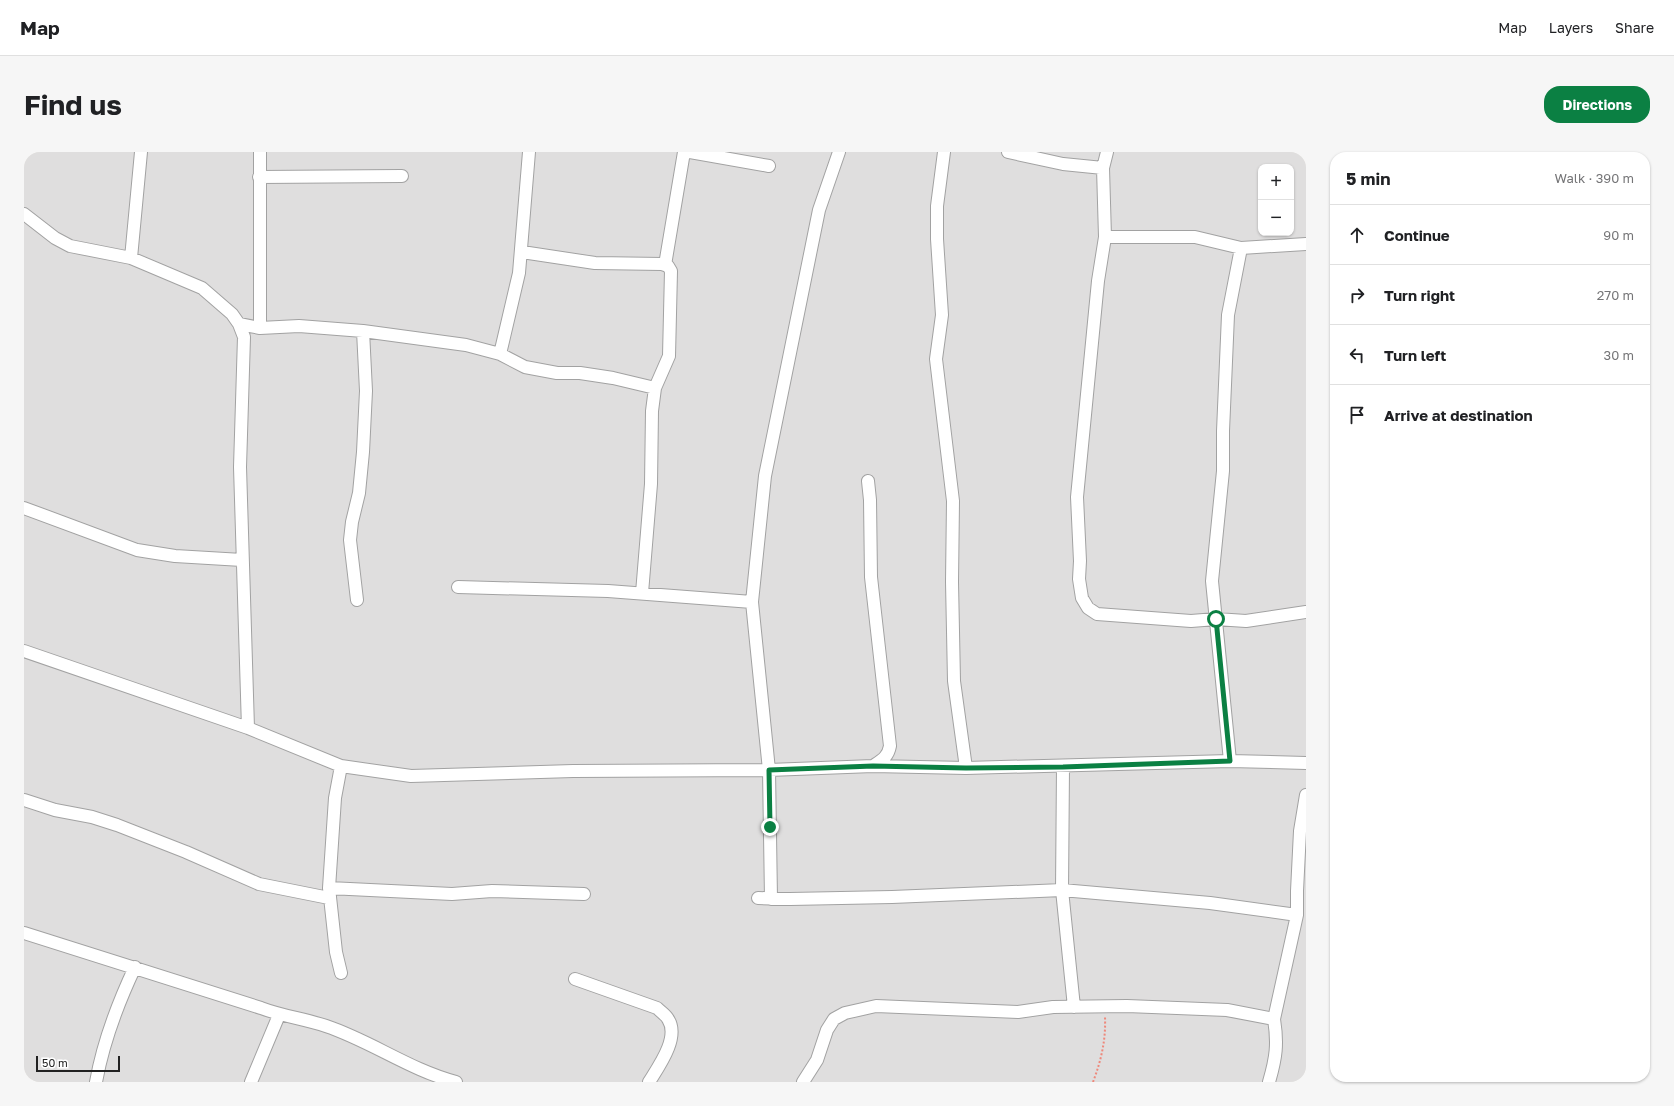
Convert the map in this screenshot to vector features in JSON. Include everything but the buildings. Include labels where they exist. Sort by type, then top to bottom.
[{"type":"street","points":[[131,258],[141,152]]},
{"type":"street","points":[[260,152],[260,328]]},
{"type":"street","points":[[500,354],[519,273],[522,252],[529,152]]},
{"type":"street","points":[[665,265],[684,152]]},
{"type":"street","points":[[690,152],[769,166]]},
{"type":"street","points":[[772,899],[769,770],[752,602],[765,476],[819,210],[839,152]]},
{"type":"street","points":[[944,152],[937,206],[937,239],[942,315],[936,359],[954,501],[952,582],[954,681],[966,768]]},
{"type":"street","points":[[1008,152],[1063,164],[1103,168]]},
{"type":"street","points":[[1107,152],[1103,168],[1104,236],[1098,281],[1077,497],[1080,561],[1079,579],[1082,598],[1088,608],[1097,614],[1186,621],[1216,619],[1246,621],[1306,612]]},
{"type":"street","points":[[259,177],[402,176]]},
{"type":"street","points":[[24,216],[55,238],[70,246],[131,258],[202,288],[232,314],[239,324],[244,337],[240,467],[248,728]]},
{"type":"street","points":[[1104,236],[1195,237],[1241,248],[1306,244]]},
{"type":"street","points":[[1230,761],[1212,581],[1223,471],[1223,431],[1228,315],[1241,248]]},
{"type":"street","points":[[522,252],[595,263],[665,265],[668,266],[671,271],[669,356],[655,388],[652,411],[651,484],[642,594]]},
{"type":"street","points":[[239,324],[260,328],[299,326],[363,331],[466,345],[500,354],[525,367],[557,373],[580,373],[613,378],[655,388]]},
{"type":"street","points":[[357,600],[350,540],[352,522],[359,493],[363,452],[366,391],[363,331]]},
{"type":"street","points":[[868,481],[870,500],[871,577],[890,746],[889,753],[883,760],[873,766]]},
{"type":"street","points":[[24,508],[137,550],[175,556],[242,560]]},
{"type":"street","points":[[458,587],[642,594],[752,602]]},
{"type":"street","points":[[24,651],[248,728],[341,766],[411,776],[574,771],[769,770],[873,766],[966,768],[1063,767],[1230,761],[1306,763]]},
{"type":"street","points":[[341,766],[335,798],[329,893],[336,952],[341,973]]},
{"type":"street","points":[[1063,767],[1062,890],[1074,1007]]},
{"type":"street","points":[[1269,1082],[1276,1056],[1277,1037],[1274,1019],[1297,915],[1300,831],[1306,795]]},
{"type":"street","points":[[24,800],[55,810],[92,817],[117,825],[186,852],[259,884],[329,893],[375,892],[452,894],[492,891],[584,894]]},
{"type":"street","points":[[758,898],[892,897],[1062,890],[1210,903],[1297,915]]},
{"type":"street","points":[[25,936],[135,967],[279,1015],[326,1026],[434,1079],[456,1082]]},
{"type":"street","points":[[96,1082],[115,1014],[124,989],[135,967]]},
{"type":"street","points":[[575,979],[657,1008],[668,1017],[671,1024],[672,1033],[669,1044],[649,1082]]},
{"type":"street","points":[[803,1082],[817,1060],[827,1030],[834,1019],[845,1013],[876,1006],[1018,1012],[1053,1007],[1104,1008],[1127,1006],[1226,1010],[1274,1019]]},
{"type":"street","points":[[251,1082],[279,1015]]},
{"type":"path","points":[[1093,1082],[1104,1042],[1104,1008]]},
{"type":"shaded area","points":[[24,152],[1306,152],[1306,1082],[24,1082]]},
{"type":"route","points":[[770,827],[769,770],[873,766],[966,768],[1063,767],[1230,761],[1216,619]]}]
